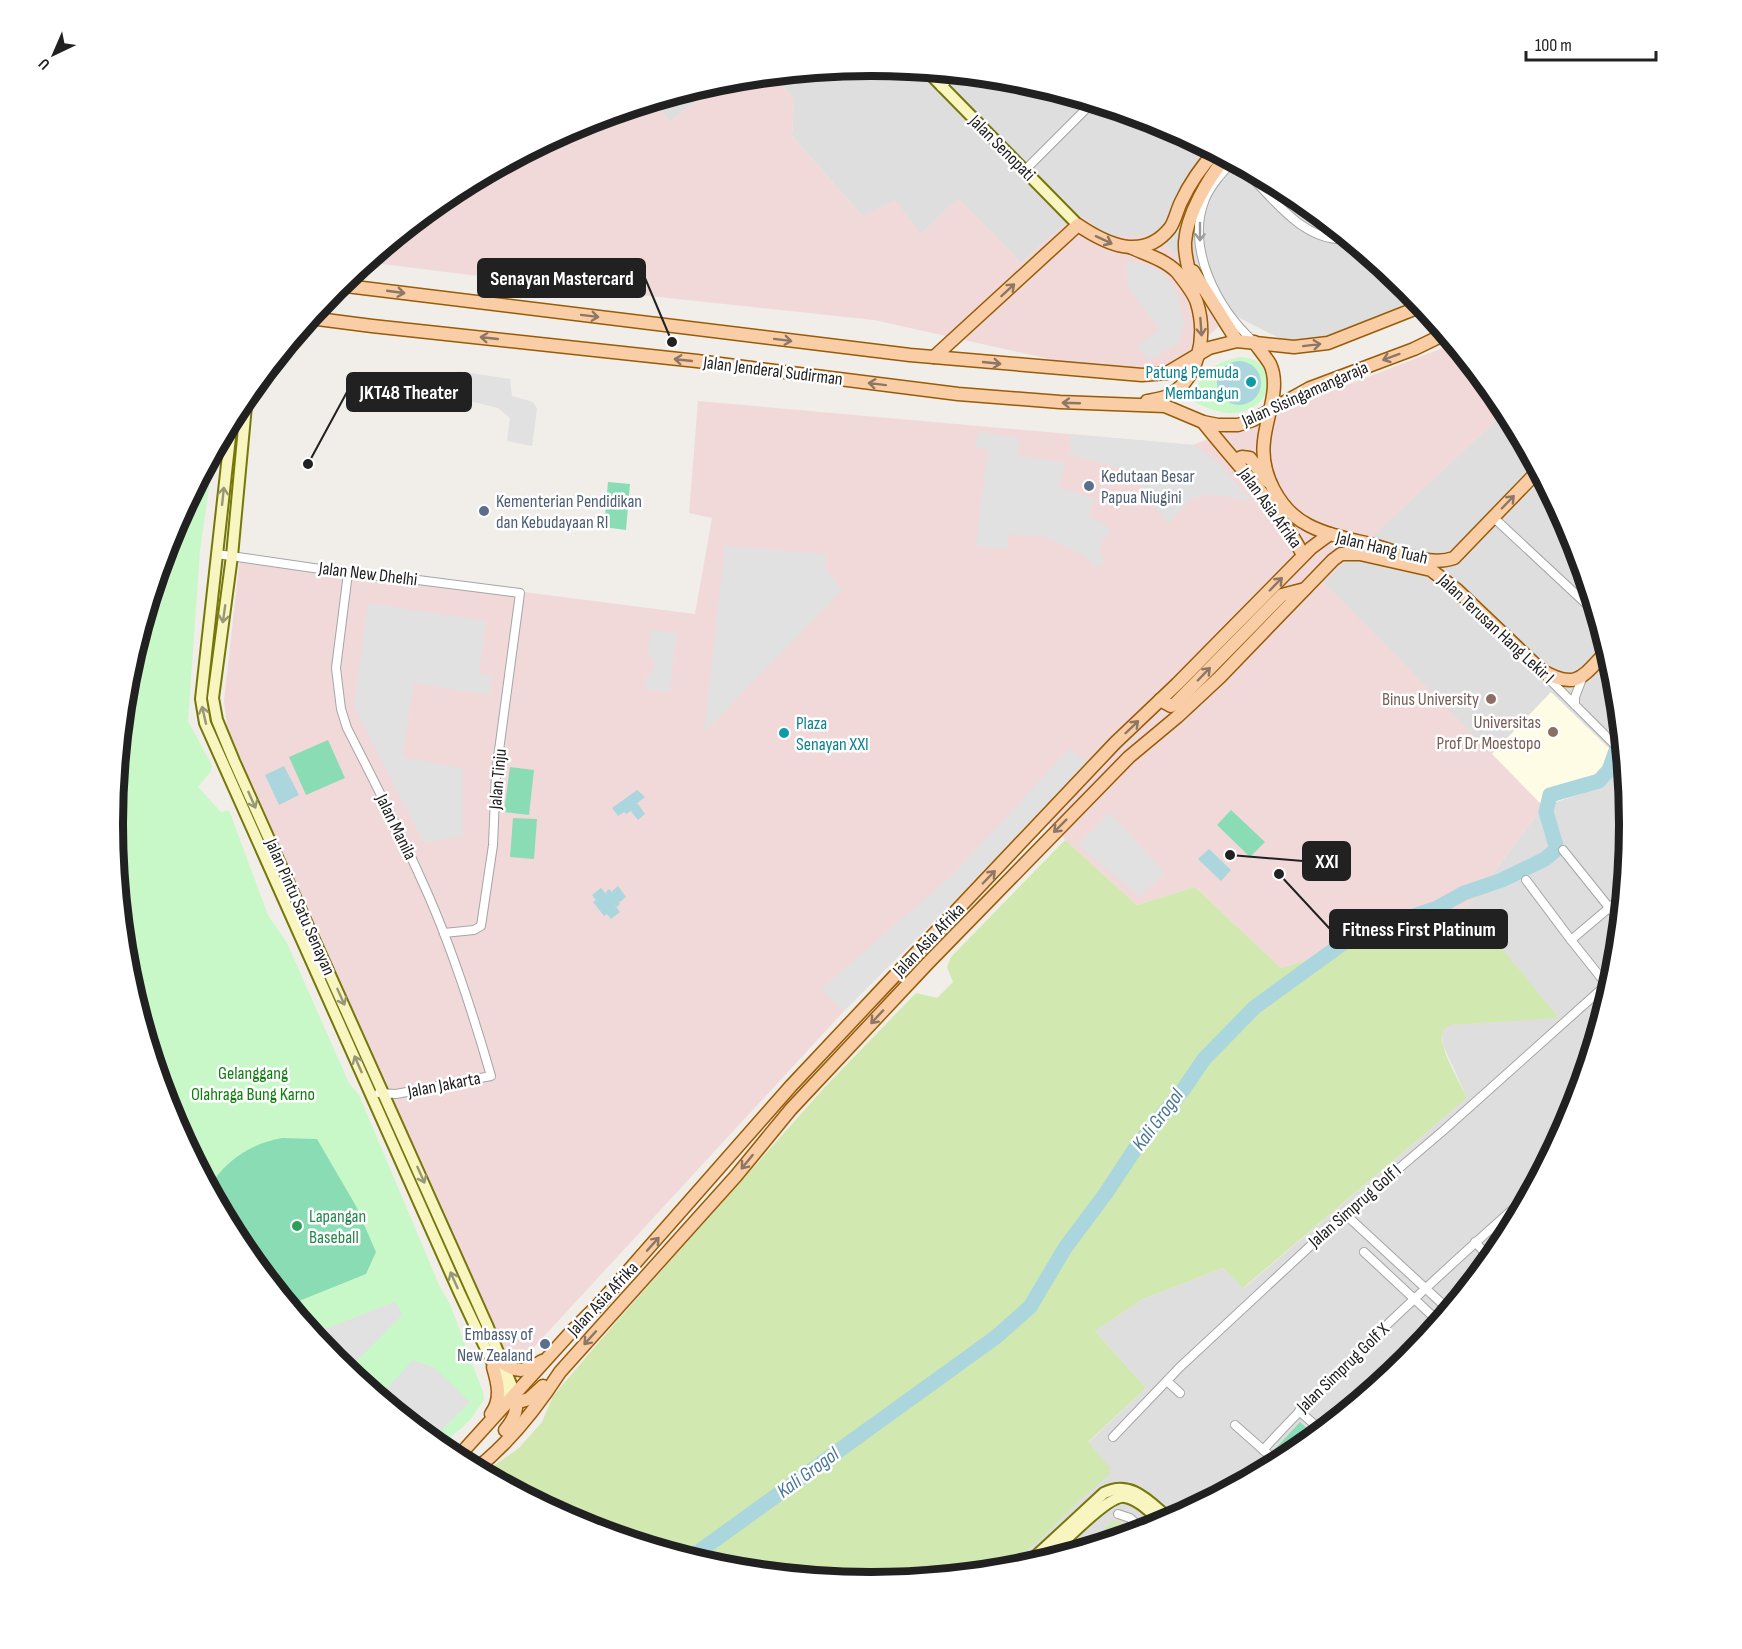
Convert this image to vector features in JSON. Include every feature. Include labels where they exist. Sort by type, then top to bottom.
[{"type":"main road","name":"Jalan Senopati","points":[[934,79],[1078,225]]},
{"type":"main road","points":[[1132,248],[1152,242],[1170,228],[1188,186],[1209,158]]},
{"type":"main road","points":[[1129,405],[1163,398],[1170,394],[1189,375],[1197,357],[1202,336],[1201,319],[1185,241],[1201,192],[1221,164]]},
{"type":"main road","points":[[934,357],[1078,225],[1108,243],[1132,248],[1163,261],[1183,280],[1195,298]]},
{"type":"main road","points":[[1188,262],[1237,341]]},
{"type":"main road","name":"Jalan Jenderal Sudirman","points":[[352,287],[1023,366],[1142,375],[1167,373],[1197,357]]},
{"type":"main road","name":"Jalan Sisingamangaraja","points":[[1197,357],[1214,346],[1237,341],[1294,346],[1328,343],[1413,310]]},
{"type":"main road","name":"Jalan Jenderal Sudirman","points":[[320,319],[697,361],[968,395],[1129,405]]},
{"type":"main road","name":"Jalan Sisingamangaraja","points":[[1129,405],[1165,406],[1203,422],[1238,425],[1269,413],[1310,388],[1414,349],[1438,337]]},
{"type":"main road","points":[[1254,342],[1270,364],[1274,377],[1263,452],[1269,484]]},
{"type":"main road","name":"Jalan Pintu Satu Senayan","points":[[245,416],[232,556],[213,698],[217,720],[390,1096],[395,1118],[498,1365]]},
{"type":"main road","name":"Jalan Asia Afrika","points":[[463,1451],[514,1399],[791,1086],[1110,749],[1303,555],[1294,537],[1203,422]]},
{"type":"main road","name":"Jalan Pintu Satu Senayan","points":[[229,440],[201,699],[205,723],[376,1106],[514,1399]]},
{"type":"main road","points":[[1235,460],[1246,456],[1250,458],[1289,510],[1306,524],[1330,534]]},
{"type":"main road","points":[[225,474],[238,476]]},
{"type":"main road","name":"Jalan Hang Tuah","points":[[1303,555],[1330,534],[1427,560],[1448,561],[1454,558],[1533,477]]},
{"type":"main road","points":[[1294,537],[1302,533],[1306,524]]},
{"type":"main road","name":"Jalan Terusan Hang Lekir I","points":[[1317,576],[1341,554],[1360,554],[1431,570],[1457,590],[1541,670]]},
{"type":"main road","points":[[1454,558],[1452,572],[1457,590]]},
{"type":"main road","name":"Jalan Asia Afrika","points":[[482,1463],[508,1437],[550,1388],[560,1372],[736,1176],[791,1109],[917,975],[1128,757],[1177,717],[1220,677],[1317,576]]},
{"type":"main road","points":[[1160,700],[1171,706],[1175,704],[1276,600],[1291,591],[1305,589]]},
{"type":"main road","points":[[1541,670],[1556,679],[1566,681],[1582,676],[1600,658]]},
{"type":"main road","points":[[906,964],[917,975]]},
{"type":"main road","points":[[383,1120],[390,1116],[395,1118]]},
{"type":"main road","points":[[600,1303],[602,1313],[608,1316],[612,1314]]},
{"type":"main road","points":[[458,1448],[493,1413],[498,1404],[498,1365],[526,1370],[552,1355]]},
{"type":"main road","points":[[478,1460],[514,1420],[514,1399],[529,1399],[560,1372]]},
{"type":"main road","points":[[1039,1553],[1104,1493],[1112,1489],[1119,1487],[1133,1490],[1163,1513]]},
{"type":"main road","points":[[1057,1549],[1105,1504],[1116,1498],[1124,1496],[1133,1499],[1155,1517]]},
{"type":"street","points":[[941,87],[947,81]]},
{"type":"street","points":[[1024,171],[1086,109]]},
{"type":"street","points":[[1227,167],[1205,200],[1201,215],[1201,254],[1209,277],[1225,307],[1238,327],[1254,342]]},
{"type":"street","points":[[1263,188],[1301,226],[1323,238],[1335,239]]},
{"type":"street","points":[[1493,517],[1585,603]]},
{"type":"street","name":"Jalan New Dhelhi","points":[[217,554],[348,573],[520,593]]},
{"type":"street","name":"Jalan Manila","points":[[348,573],[336,668],[341,709],[347,728],[423,882],[444,933],[491,1076]]},
{"type":"street","name":"Jalan Tinju","points":[[444,933],[474,930],[481,926],[493,845],[496,773],[520,593]]},
{"type":"street","name":"Jalan Terusan Hang Lekir I","points":[[1541,670],[1614,744]]},
{"type":"street","points":[[1575,705],[1575,697],[1582,676]]},
{"type":"street","points":[[1563,850],[1614,913]]},
{"type":"street","points":[[1526,880],[1603,980]]},
{"type":"street","points":[[1570,940],[1615,903]]},
{"type":"street","name":"Jalan Simprug Golf I","points":[[1113,1437],[1167,1381],[1345,1214],[1599,995]]},
{"type":"street","name":"Jalan Jakarta","points":[[371,1094],[390,1096],[491,1076]]},
{"type":"street","name":"Jalan Jakarta","points":[[376,1106],[390,1096]]},
{"type":"street","name":"Jalan Simprug Golf X","points":[[1263,1450],[1299,1411],[1425,1288],[1512,1209]]},
{"type":"street","points":[[1345,1214],[1443,1305]]},
{"type":"street","points":[[1475,1242],[1485,1252]]},
{"type":"street","points":[[1364,1252],[1434,1317]]},
{"type":"street","points":[[1167,1381],[1180,1393]]},
{"type":"street","points":[[1299,1411],[1316,1425]]},
{"type":"street","points":[[1235,1425],[1270,1456]]},
{"type":"street","points":[[1118,1514],[1126,1516],[1136,1524]]},
{"type":"shaded area","points":[[871,76],[920,78],[1017,91],[1111,116],[1157,133],[1202,154],[1287,203],[1364,262],[1413,310],[1348,337],[1285,341],[1232,314],[1107,236],[1077,213],[1021,263],[958,199],[921,234],[862,216],[792,136],[794,100],[780,82]]},
{"type":"shaded area","points":[[780,82],[794,100],[792,136],[862,216],[895,200],[921,234],[958,198],[1021,263],[1077,213],[1107,236],[1157,235],[1232,314],[1183,359],[1135,378],[874,320],[575,288],[377,263],[455,203],[540,154],[585,133],[659,108],[670,122],[703,96]]},
{"type":"shaded area","points":[[703,96],[670,122],[659,108]]},
{"type":"shaded area","points":[[1127,260],[1161,271],[1174,287],[1185,323],[1178,343],[1150,360],[1137,346],[1159,329],[1127,286]]},
{"type":"shaded area","points":[[1446,347],[1499,418],[1324,582],[1543,806],[1468,907],[1450,918],[1281,968],[1195,887],[1137,905],[1065,840],[1035,807],[523,1359],[514,1358],[503,1350],[228,735],[224,701],[240,557],[695,614],[712,518],[689,513],[698,401],[1193,445]]},
{"type":"shaded area","points":[[457,371],[510,379],[512,396],[533,402],[537,409],[532,446],[507,441],[510,418],[498,408],[457,398]]},
{"type":"shaded area","points":[[1499,418],[1542,494],[1562,538],[1594,631],[1613,727],[1619,824],[1617,873],[1613,922],[1594,1018],[1562,1111],[1519,1199],[1493,1240],[1433,1318],[1364,1387],[1287,1446],[1202,1495],[1157,1516],[1111,1533],[1017,1558],[1039,1541],[1110,1470],[1088,1443],[1146,1388],[1095,1331],[1143,1299],[1223,1268],[1244,1288],[1467,1098],[1443,1045],[1442,1034],[1446,1027],[1558,1017],[1468,907],[1543,806],[1323,582]]},
{"type":"shaded area","points":[[978,432],[1019,438],[1017,456],[1066,463],[1058,487],[1095,499],[1088,517],[1104,523],[1111,533],[1104,538],[1099,551],[1106,561],[1095,568],[1085,556],[1046,537],[1009,534],[1007,550],[976,545],[988,450],[976,447]]},
{"type":"shaded area","points":[[1070,434],[1193,445],[1218,462],[1251,502],[1226,496],[1207,495],[1192,498],[1168,525],[1140,484],[1119,468],[1071,455]]},
{"type":"shaded area","points":[[725,546],[826,554],[825,569],[842,590],[704,733]]},
{"type":"shaded area","points":[[368,603],[486,621],[479,673],[492,676],[489,695],[414,683],[402,757],[463,769],[463,836],[424,843],[354,707]]},
{"type":"shaded area","points":[[650,630],[676,633],[670,692],[645,689],[647,674],[653,674],[655,659],[648,657]]},
{"type":"shaded area","name":"Universitas Prof Dr Moestopo","points":[[1551,692],[1615,754],[1616,767],[1609,781],[1581,794],[1543,806],[1492,754]]},
{"type":"shaded area","points":[[1070,748],[1089,766],[844,1011],[839,1008],[821,989],[953,874]]},
{"type":"shaded area","points":[[1109,812],[1165,873],[1140,897],[1078,845]]},
{"type":"shaded area","points":[[396,1301],[402,1315],[354,1364],[321,1331]]},
{"type":"shaded area","points":[[413,1360],[435,1368],[470,1402],[438,1434],[384,1392]]},
{"type":"green space","points":[[1241,357],[1255,360],[1263,367],[1268,377],[1268,387],[1255,406],[1243,412],[1228,413],[1213,410],[1188,399],[1199,382],[1214,366]]},
{"type":"green space","name":"Gelanggang Olahraga Bung Karno","points":[[211,473],[200,551],[188,721],[212,765],[211,771],[198,787],[221,812],[229,810],[268,915],[287,943],[349,1083],[359,1095],[440,1287],[450,1304],[483,1392],[484,1400],[470,1420],[447,1440],[416,1418],[342,1353],[278,1280],[249,1240],[200,1155],[180,1111],[148,1018],[129,922],[125,873],[123,824],[129,727],[148,631],[163,584],[180,538]]},
{"type":"green space","points":[[608,482],[630,484],[626,530],[604,527]]},
{"type":"green space","points":[[328,740],[345,778],[306,795],[289,757]]},
{"type":"green space","points":[[510,767],[534,770],[529,815],[504,812]]},
{"type":"green space","points":[[1231,810],[1265,842],[1250,857],[1217,825]]},
{"type":"green space","points":[[513,818],[537,819],[534,859],[510,857]]},
{"type":"green space","points":[[1065,840],[1137,905],[1195,887],[1281,968],[1450,918],[1468,907],[1559,1018],[1448,1027],[1442,1035],[1444,1049],[1467,1098],[1243,1288],[1223,1268],[1143,1299],[1095,1331],[1146,1388],[1088,1442],[1111,1469],[1109,1471],[1111,1473],[1039,1541],[1017,1558],[920,1571],[871,1572],[822,1571],[725,1558],[677,1547],[585,1516],[490,1468],[519,1448],[542,1422],[553,1396],[824,1088],[916,993],[937,998],[953,982],[947,967],[951,957]]},
{"type":"green space","name":"Lapangan Baseball","points":[[317,1139],[356,1206],[376,1252],[366,1274],[296,1302],[249,1240],[214,1181],[240,1154],[271,1140]]},
{"type":"green space","points":[[1300,1422],[1309,1430],[1278,1452],[1275,1449]]},
{"type":"green space","points":[[1113,1520],[1126,1524],[1127,1527],[1100,1536],[1102,1531]]},
{"type":"water","points":[[1239,361],[1255,367],[1261,383],[1255,399],[1239,405],[1223,399],[1217,383],[1223,367]]},
{"type":"water","points":[[284,766],[299,795],[279,805],[265,775]]},
{"type":"water","points":[[637,790],[645,797],[636,804],[645,814],[638,820],[631,811],[618,816],[612,808]]},
{"type":"water","points":[[1209,849],[1231,870],[1221,881],[1198,859]]},
{"type":"water","points":[[618,886],[626,897],[620,902],[618,900],[620,904],[617,907],[614,904],[620,912],[611,919],[607,914],[604,916],[593,902],[596,900],[592,895],[601,888],[607,895],[606,892],[609,889],[613,893],[612,891]]},
{"type":"waterway","name":"Kali Grogol","points":[[698,1552],[996,1337],[1030,1307],[1065,1248],[1106,1193],[1139,1143],[1183,1090],[1204,1059],[1255,1007],[1353,936],[1437,908],[1464,893],[1502,880],[1545,859],[1557,849],[1546,812],[1550,795],[1599,781],[1609,770],[1615,753]]},
{"type":"place","name":"Senayan Mastercard","points":[[672,342]]},
{"type":"place","name":"Patung Pemuda Membangun","points":[[1251,382]]},
{"type":"place","name":"JKT48 Theater","points":[[308,464]]},
{"type":"place","name":"Kedutaan Besar Papua Niugini","points":[[1089,486]]},
{"type":"place","name":"Kementerian Pendidikan dan Kebudayaan RI","points":[[484,511]]},
{"type":"place","name":"Binus University","points":[[1491,699]]},
{"type":"place","name":"Universitas Prof Dr Moestopo","points":[[1553,732]]},
{"type":"place","name":"Plaza Senayan XXI","points":[[784,733]]},
{"type":"place","name":"XXI","points":[[1230,855]]},
{"type":"place","name":"Fitness First Platinum","points":[[1279,874]]},
{"type":"place","name":"Lapangan Baseball","points":[[297,1226]]},
{"type":"place","name":"Embassy of New Zealand","points":[[545,1344]]}]
